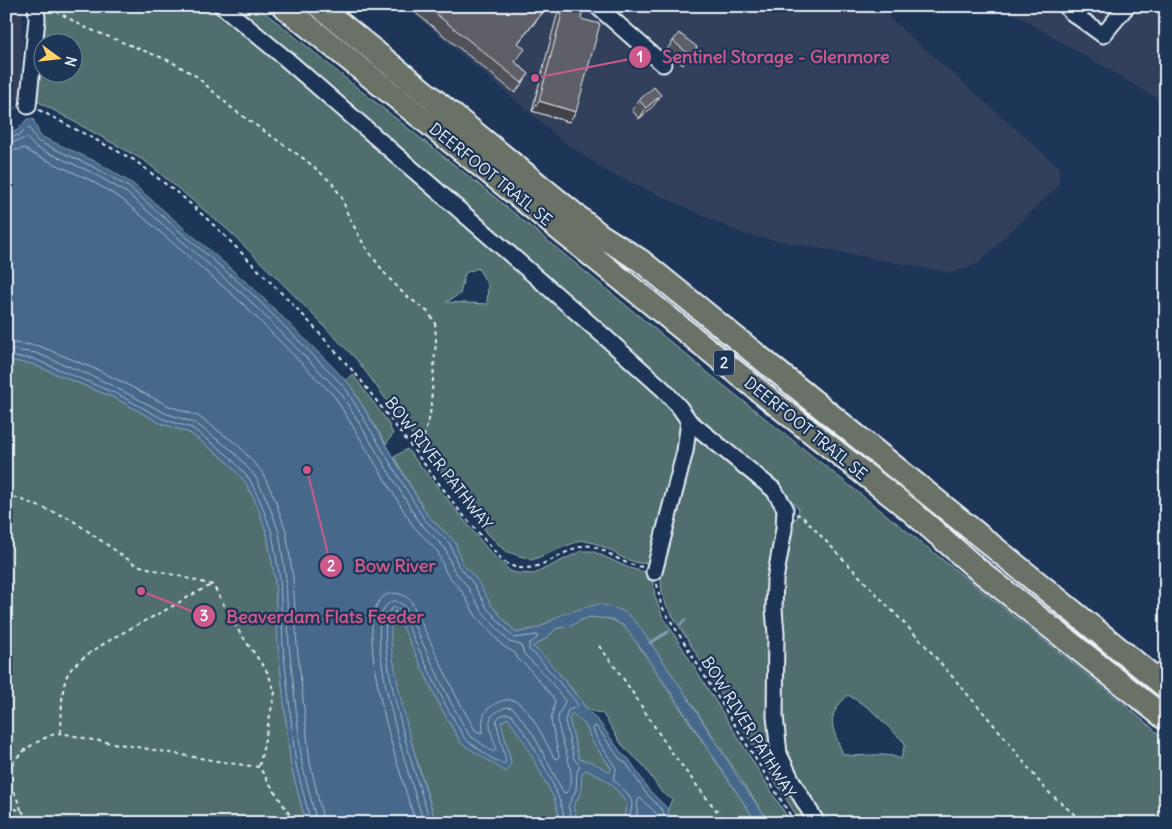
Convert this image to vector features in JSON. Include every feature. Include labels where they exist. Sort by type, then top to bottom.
[{"type":"highway","name":"DEERFOOT TRAIL SE","points":[[283,6],[773,402],[910,510],[975,567],[1166,719]]},
{"type":"highway","name":"DEERFOOT TRAIL SE","points":[[318,6],[600,235],[641,261],[1166,687]]},
{"type":"highway","points":[[339,6],[641,261]]},
{"type":"lane","points":[[28,106],[36,6]]},
{"type":"lane","points":[[222,6],[285,58],[664,390],[689,421],[774,490],[785,508],[784,529],[775,580],[774,610],[776,634],[775,716],[779,754],[793,783],[817,823]]},
{"type":"lane","points":[[597,6],[663,64]]},
{"type":"lane","points":[[1066,6],[1071,12],[1103,35],[1127,6]]},
{"type":"lane","points":[[654,572],[685,451],[689,421]]},
{"type":"path","points":[[47,6],[84,27],[170,61],[196,76],[234,110],[306,161],[332,183],[342,198],[348,215],[364,245],[386,275],[404,294],[428,312],[435,322],[436,341],[430,416],[418,457]]},
{"type":"path","points":[[6,110],[28,106]]},
{"type":"path","name":"BOW RIVER PATHWAY","points":[[28,106],[134,160],[184,198],[218,229],[304,316],[360,379],[459,510],[503,561],[519,569],[529,568],[584,546],[598,548],[624,562],[650,568],[654,572],[662,605],[795,823]]},
{"type":"path","points":[[6,496],[17,498],[69,518],[136,565],[213,585],[238,630],[268,673],[275,692],[259,768],[295,823]]},
{"type":"path","points":[[785,508],[802,516],[924,644],[988,718],[1045,790],[1084,823]]},
{"type":"path","points":[[61,733],[64,689],[69,672],[84,658],[132,626],[213,585]]},
{"type":"path","points":[[599,646],[621,674],[699,790],[727,823]]},
{"type":"path","points":[[6,803],[11,767],[18,755],[39,742],[61,733],[78,738],[259,768]]},
{"type":"path","points":[[10,782],[18,797],[21,810],[32,823]]},
{"type":"path","points":[[6,808],[21,810]]},
{"type":"path","points":[[6,817],[10,823]]},
{"type":"shaded area","points":[[6,6],[22,6],[23,42],[20,95],[15,103],[6,104]]},
{"type":"shaded area","points":[[405,6],[876,6],[1059,167],[1059,185],[977,264],[952,273],[746,235],[608,172],[564,142]]},
{"type":"shaded area","points":[[1001,6],[1166,6],[1166,96],[1160,100]]},
{"type":"green space","points":[[41,6],[197,6],[208,9],[218,15],[221,12],[381,147],[669,404],[680,422],[681,445],[649,563],[638,563],[623,558],[594,543],[581,540],[532,560],[505,551],[487,533],[468,504],[427,455],[357,360],[227,229],[145,161],[35,100],[36,82],[82,82],[82,32],[39,32]],"holes":[[[478,268],[488,285],[487,304],[446,302],[460,294],[465,273]]]},
{"type":"green space","points":[[230,6],[256,6],[282,26],[492,195],[707,372],[1119,700],[1166,740],[1166,823],[801,823],[666,605],[662,593],[660,570],[692,435],[708,443],[770,497],[779,509],[777,590],[790,520],[797,518],[799,509],[783,491],[723,442]],"holes":[[[848,695],[869,708],[905,743],[901,759],[887,755],[858,756],[843,754],[832,723],[836,710]]]},
{"type":"green space","points":[[6,360],[32,364],[117,399],[160,423],[190,433],[226,460],[246,483],[257,505],[267,534],[275,580],[278,646],[291,766],[306,823],[6,823]]},
{"type":"green space","points":[[353,375],[387,421],[393,434],[386,444],[350,385],[345,380]]},
{"type":"green space","points":[[407,449],[489,551],[510,571],[534,574],[581,551],[592,551],[629,568],[648,573],[652,577],[655,597],[662,615],[791,823],[770,823],[654,647],[638,625],[625,612],[550,621],[538,628],[516,633],[491,605],[462,563],[455,542],[428,516],[394,457]]},
{"type":"green space","points":[[395,610],[440,706],[461,743],[511,762],[501,722],[508,718],[523,739],[554,798],[561,823],[436,823],[402,711],[391,648],[390,624]]},
{"type":"green space","points":[[590,617],[614,620],[632,636],[757,823],[670,823],[668,809],[672,799],[662,793],[643,765],[622,745],[603,714],[589,710],[584,706],[557,671],[532,647],[557,628],[571,626]]},
{"type":"green space","points":[[571,713],[586,726],[592,741],[612,770],[610,773],[579,759],[569,719]]},
{"type":"green space","points":[[586,770],[605,779],[627,803],[624,817],[625,821],[629,823],[578,823],[573,807],[581,792],[581,772]]},
{"type":"water","points":[[27,119],[33,119],[40,136],[97,162],[133,184],[253,288],[332,366],[350,385],[428,516],[455,542],[462,563],[477,580],[491,605],[516,633],[538,628],[563,614],[598,604],[625,612],[636,622],[682,689],[740,781],[770,823],[757,823],[649,659],[624,626],[612,619],[590,617],[571,626],[557,628],[532,647],[539,651],[557,671],[583,705],[600,723],[623,755],[629,759],[648,789],[668,809],[670,823],[629,823],[625,821],[627,803],[614,787],[604,779],[586,770],[582,773],[581,792],[573,807],[578,823],[561,823],[554,798],[523,740],[508,718],[501,722],[511,763],[506,772],[461,743],[440,706],[395,610],[391,626],[393,658],[413,749],[436,823],[306,823],[291,766],[278,646],[275,580],[267,534],[257,505],[246,483],[226,460],[190,433],[160,423],[117,399],[32,364],[6,360],[6,134],[18,130]],"holes":[[[571,714],[586,726],[592,741],[612,769],[610,772],[592,762],[579,759],[569,719]]]},
{"type":"building","points":[[426,6],[547,6],[518,43],[525,49],[515,62],[529,74],[522,83]]},
{"type":"building","points":[[564,6],[583,9],[581,19],[600,24],[576,112],[539,101]]},
{"type":"building","points":[[679,33],[697,47],[690,55],[673,41]]},
{"type":"building","points":[[654,87],[661,95],[646,108],[639,100]]},
{"type":"waterway","points":[[681,624],[685,620]]},
{"type":"waterway","points":[[650,643],[668,632]]},
{"type":"place","name":"Sentinel Storage - Glenmore","points":[[535,78]]},
{"type":"place","name":"Bow River","points":[[307,470]]},
{"type":"place","name":"Beaverdam Flats Feeder","points":[[141,591]]}]
